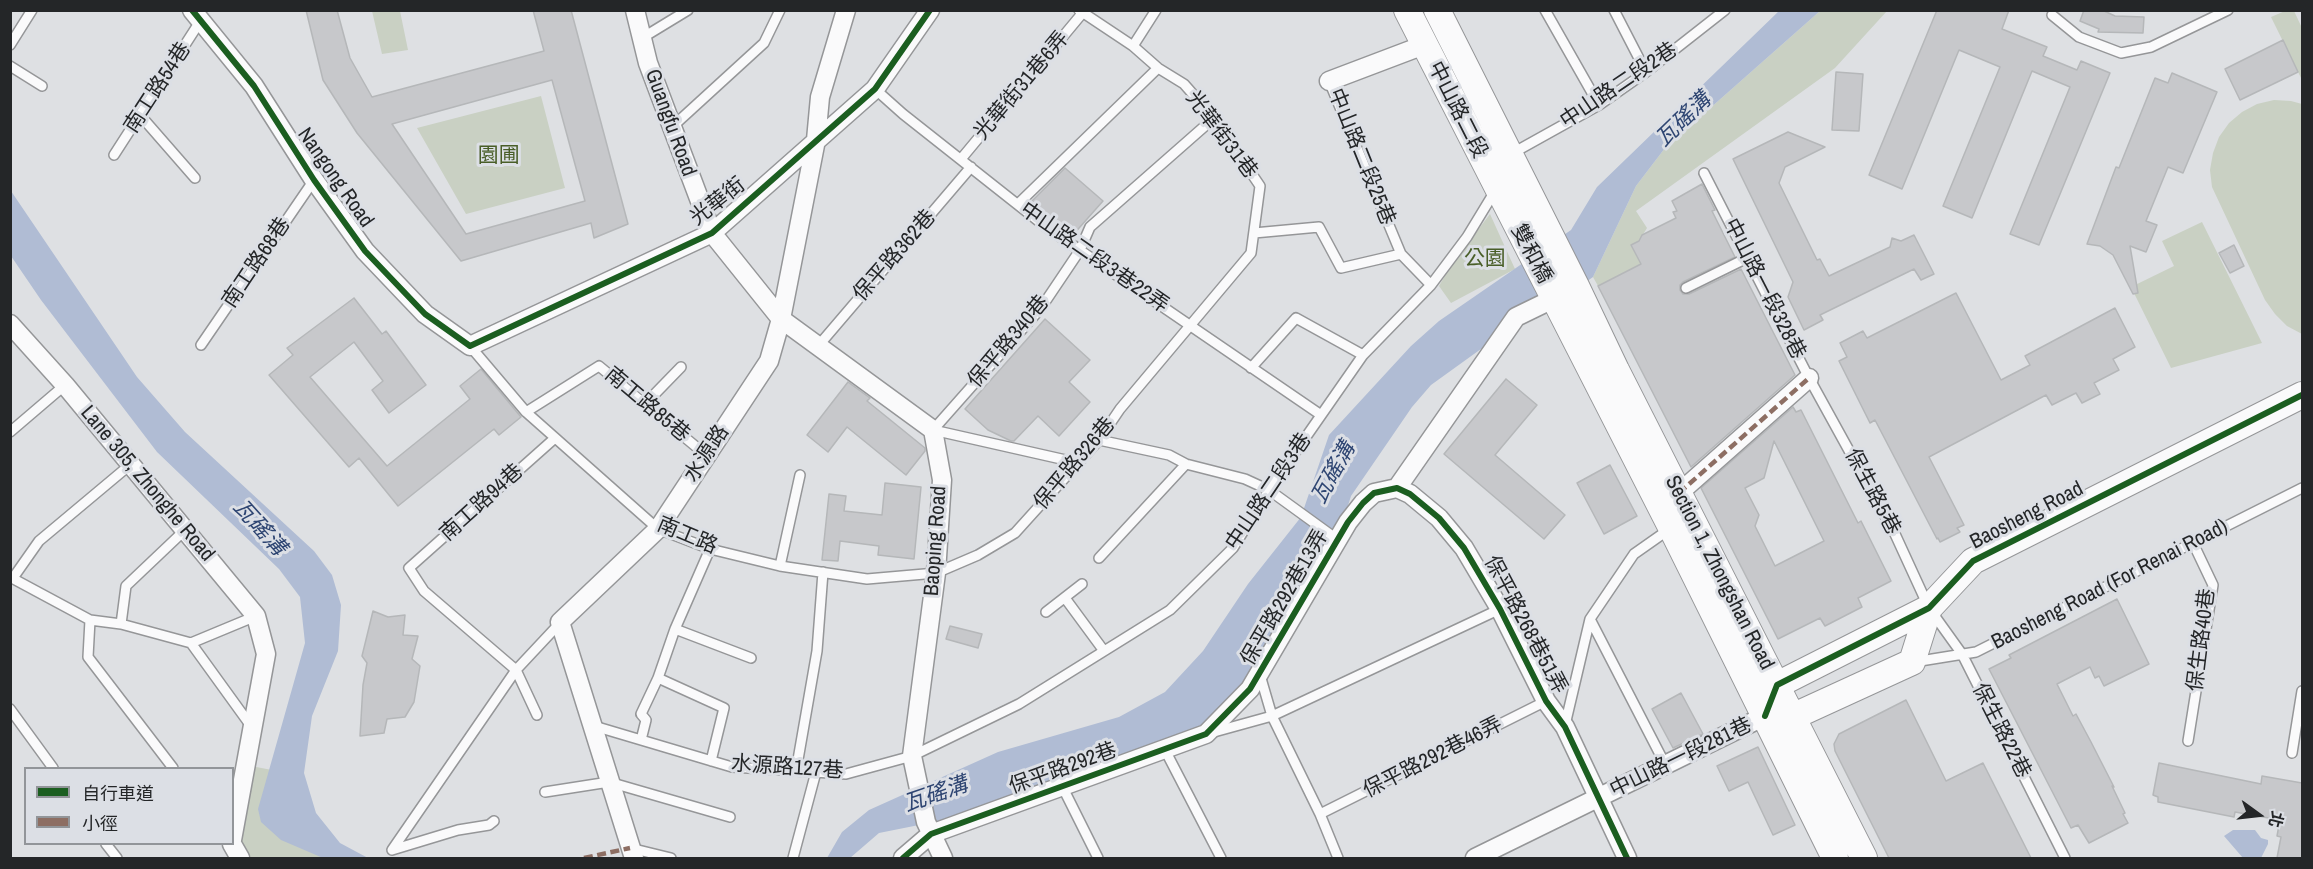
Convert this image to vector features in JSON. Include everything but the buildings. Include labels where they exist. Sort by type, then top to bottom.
[{"type":"street","name":"Guangfu Road","points":[[635,10],[671,128],[712,233]]},
{"type":"street","name":"水源路","points":[[560,622],[658,529],[769,362],[781,319],[816,140],[820,97],[846,10]]},
{"type":"street","name":"光華街","points":[[471,346],[712,233],[875,89],[930,10]]},
{"type":"street","name":"中山路二段","points":[[1407,10],[1424,45],[1504,179],[1533,201]]},
{"type":"street","name":"中山路二段","points":[[1437,10],[1504,179]]},
{"type":"street","name":"Nangong Road","points":[[197,15],[254,87],[314,180],[365,251],[425,314],[471,346]]},
{"type":"street","name":"中山路二段25巷","points":[[1329,81],[1424,45]]},
{"type":"street","name":"雙和橋","points":[[1504,179],[1566,292]]},
{"type":"street","name":"雙和橋","points":[[1533,201],[1566,292]]},
{"type":"street","points":[[712,233],[781,319],[933,430]]},
{"type":"street","points":[[1397,488],[1516,317],[1566,292],[1671,527],[1835,858]]},
{"type":"street","name":"Section 1, Zhongshan Road","points":[[1566,292],[1616,370],[1864,858]]},
{"type":"street","name":"Lane 305, Zhonghe Road","points":[[10,324],[65,385],[256,616],[266,654],[253,729]]},
{"type":"street","name":"中山路一段328巷","points":[[1679,493],[1809,378]]},
{"type":"street","name":"Baosheng Road","points":[[1777,686],[1929,608],[1973,561],[2302,395]]},
{"type":"street","name":"Baoping Road","points":[[913,763],[936,573],[942,480],[933,430]]},
{"type":"street","name":"保平路292巷13弄","points":[[1206,734],[1250,689],[1348,522],[1369,498],[1381,491],[1397,488]]},
{"type":"street","name":"保平路268巷51弄","points":[[1397,488],[1410,494],[1439,518],[1464,548],[1500,609],[1546,701],[1565,727],[1597,800],[1627,858]]},
{"type":"street","name":"Baosheng Road","points":[[1912,662],[1929,608]]},
{"type":"street","points":[[560,622],[632,853]]},
{"type":"street","points":[[1765,716],[1792,717],[1912,662]]},
{"type":"street","points":[[1765,716],[1777,686]]},
{"type":"street","name":"中山路一段281巷","points":[[1475,858],[1765,716]]},
{"type":"street","points":[[234,840],[253,729]]},
{"type":"street","name":"保平路292巷","points":[[903,858],[929,828],[1062,786],[1206,734]]},
{"type":"street","points":[[913,763],[929,828],[944,858]]},
{"type":"lane","points":[[10,45],[32,10]]},
{"type":"lane","points":[[642,38],[688,10]]},
{"type":"lane","points":[[671,128],[764,43],[780,10]]},
{"type":"lane","points":[[1133,46],[1156,10]]},
{"type":"lane","points":[[1545,10],[1599,105]]},
{"type":"lane","points":[[1614,10],[1646,72]]},
{"type":"lane","name":"中山路二段2巷","points":[[1504,179],[1725,10]]},
{"type":"lane","points":[[2052,15],[2079,37],[2121,53],[2151,47],[2228,10]]},
{"type":"lane","name":"光華街31巷","points":[[1082,11],[1133,46],[1158,68],[1184,84],[1215,118],[1260,186],[1251,253],[1190,326]]},
{"type":"lane","name":"光華街31巷6弄","points":[[961,159],[1082,11]]},
{"type":"lane","name":"南工路54巷","points":[[114,155],[140,115],[197,15]]},
{"type":"lane","points":[[10,66],[42,86]]},
{"type":"lane","points":[[1018,204],[1158,68]]},
{"type":"lane","name":"中山路二段25巷","points":[[1329,81],[1401,254],[1431,285]]},
{"type":"lane","name":"中山路二段3巷22弄","points":[[875,89],[1018,204],[1080,250],[1321,415]]},
{"type":"lane","points":[[140,115],[195,178]]},
{"type":"lane","name":"保平路340巷","points":[[933,430],[1041,308],[1080,250],[1090,227],[1215,118]]},
{"type":"lane","name":"保平路362巷","points":[[819,345],[971,167]]},
{"type":"lane","name":"中山路一段328巷","points":[[1704,173],[1809,378]]},
{"type":"lane","name":"中山路二段3巷","points":[[913,763],[1019,704],[1170,609],[1217,564],[1233,548],[1269,490],[1363,355],[1431,285],[1467,237],[1504,179]]},
{"type":"lane","name":"南工路68巷","points":[[201,345],[314,180]]},
{"type":"lane","points":[[1254,233],[1319,227],[1341,268],[1401,254]]},
{"type":"lane","points":[[1686,288],[1747,258]]},
{"type":"lane","points":[[1251,368],[1296,318],[1363,355]]},
{"type":"lane","name":"保平路326巷","points":[[936,573],[978,555],[1015,533],[1099,440],[1120,409],[1190,326]]},
{"type":"lane","name":"南工路","points":[[471,346],[526,412],[658,529],[710,549],[780,566],[867,579],[936,573]]},
{"type":"lane","name":"南工路85巷","points":[[526,412],[599,366],[706,455]]},
{"type":"lane","points":[[645,404],[681,367]]},
{"type":"lane","name":"保生路5巷","points":[[1809,378],[1895,534],[1929,608]]},
{"type":"lane","points":[[10,432],[65,385]]},
{"type":"lane","points":[[933,430],[1078,463]]},
{"type":"lane","name":"南工路94巷","points":[[516,670],[424,591],[409,568],[555,438]]},
{"type":"lane","points":[[1099,440],[1169,455],[1186,464],[1245,479],[1269,490],[1338,540]]},
{"type":"lane","points":[[131,464],[39,541],[12,577],[90,620],[121,624],[191,643],[256,616]]},
{"type":"lane","points":[[1100,558],[1186,464]]},
{"type":"lane","points":[[780,566],[800,475]]},
{"type":"lane","name":"Baosheng Road (For Renai Road)","points":[[1912,662],[1976,652],[2302,489]]},
{"type":"lane","points":[[1565,727],[1590,619],[1634,554],[1671,527]]},
{"type":"lane","points":[[121,624],[126,586],[185,530]]},
{"type":"lane","name":"保生路40巷","points":[[2188,741],[2213,585],[2193,543]]},
{"type":"lane","points":[[641,740],[645,720],[641,714],[710,549]]},
{"type":"lane","points":[[796,771],[818,651],[824,572]]},
{"type":"lane","points":[[1046,612],[1082,585]]},
{"type":"lane","points":[[1065,598],[1104,651]]},
{"type":"lane","name":"保生路22巷","points":[[1929,608],[1962,654],[2065,858]]},
{"type":"lane","name":"保平路292巷","points":[[1206,734],[1272,716],[1500,609]]},
{"type":"lane","points":[[1590,619],[1666,766]]},
{"type":"lane","points":[[90,620],[88,657],[172,767]]},
{"type":"lane","points":[[494,821],[489,825],[458,830],[392,850],[516,670],[560,622]]},
{"type":"lane","points":[[675,629],[751,658]]},
{"type":"lane","points":[[191,643],[253,729]]},
{"type":"lane","points":[[516,670],[537,715]]},
{"type":"lane","points":[[1260,673],[1272,716],[1320,814],[1338,858]]},
{"type":"lane","points":[[658,678],[724,708],[711,761]]},
{"type":"lane","points":[[2292,753],[2302,692]]},
{"type":"lane","name":"保平路292巷46弄","points":[[1320,814],[1546,701]]},
{"type":"lane","points":[[10,709],[52,767]]},
{"type":"lane","name":"水源路127巷","points":[[594,726],[732,766],[846,774],[913,763]]},
{"type":"lane","points":[[1165,750],[1221,858]]},
{"type":"lane","points":[[793,858],[816,772]]},
{"type":"lane","points":[[545,792],[609,782],[730,817]]},
{"type":"lane","points":[[1062,786],[1098,858]]},
{"type":"lane","points":[[107,845],[117,858]]},
{"type":"lane","points":[[632,853],[671,858]]},
{"type":"green space","points":[[372,11],[400,11],[408,50],[382,54]]},
{"type":"green space","points":[[1820,11],[1887,11],[1835,68],[1636,211],[1647,228],[1639,241],[1631,245],[1644,270],[1632,269],[1598,286],[1593,277],[1636,186],[1665,148]]},
{"type":"green space","points":[[2285,11],[2294,11],[2302,28],[2302,80],[2271,17]]},
{"type":"green space","name":"園圃","points":[[541,96],[565,188],[466,214],[417,128]]},
{"type":"green space","points":[[2274,100],[2302,104],[2302,334],[2287,326],[2265,300],[2212,187],[2210,170],[2219,137],[2229,123],[2242,112],[2257,104]]},
{"type":"green space","name":"公園","points":[[1490,214],[1515,269],[1451,303],[1439,286],[1450,267]]},
{"type":"green space","points":[[2202,222],[2262,343],[2171,368],[2131,287],[2174,266],[2162,241]]},
{"type":"green space","points":[[246,765],[277,771],[331,858],[238,858]]},
{"type":"water","name":"瓦磘溝","points":[[1779,11],[1820,11],[1665,148],[1636,186],[1593,277],[1545,311],[1499,336],[1431,385],[1412,407],[1351,496],[1340,531],[1254,667],[1218,716],[1182,739],[954,818],[879,833],[850,858],[827,858],[842,832],[869,810],[998,752],[1119,717],[1165,692],[1203,651],[1248,584],[1301,517],[1329,435],[1411,346],[1439,321],[1571,230],[1597,187]]},
{"type":"water","name":"瓦磘溝","points":[[11,191],[137,377],[185,432],[314,551],[332,575],[341,605],[338,651],[312,716],[304,773],[316,813],[340,843],[368,858],[323,858],[281,840],[261,822],[258,809],[305,643],[300,597],[279,569],[157,452],[41,300],[11,256]]},
{"type":"water","points":[[2233,830],[2255,830],[2261,838],[2268,840],[2261,858],[2243,858],[2224,836]]},
{"type":"marked path","points":[[1679,493],[1809,378]]},
{"type":"marked path","points":[[584,858],[630,848]]},
{"type":"cycle path","points":[[192,10],[254,86],[314,180],[365,251],[425,314],[470,346],[712,233],[875,89],[930,10]]},
{"type":"cycle path","points":[[1765,716],[1777,685],[1929,608],[1973,561],[2302,395]]},
{"type":"cycle path","points":[[903,858],[931,834],[1206,734],[1250,689],[1348,522],[1374,493],[1397,488],[1410,494],[1439,518],[1464,548],[1500,609],[1546,701],[1565,727],[1627,858]]}]
